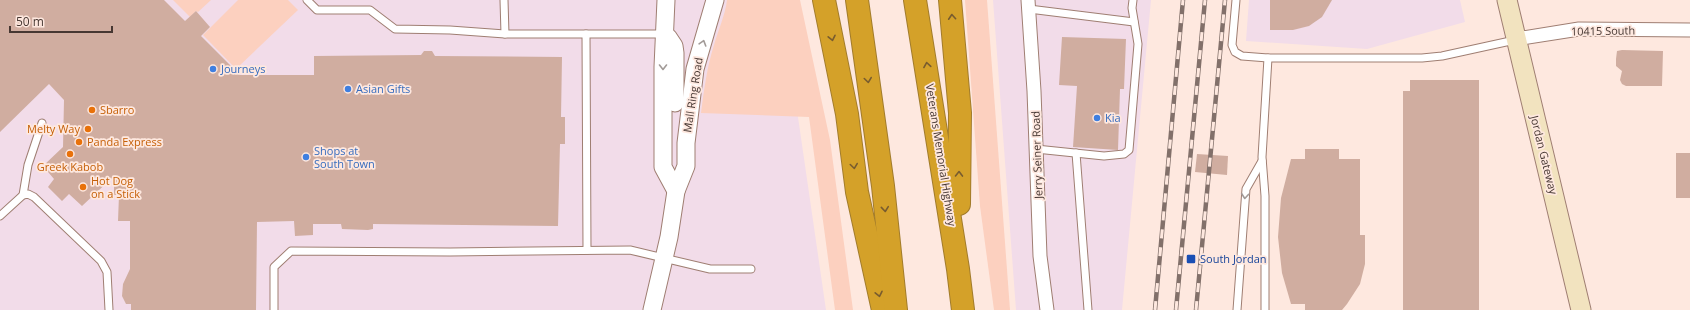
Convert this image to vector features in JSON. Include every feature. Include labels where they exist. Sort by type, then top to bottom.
[{"type":"highway","points":[[824,0],[847,114],[857,192],[883,310]]},
{"type":"highway","points":[[857,0],[883,186],[896,310]]},
{"type":"highway","name":"Veterans Memorial Highway","points":[[916,0],[958,269],[962,310]]},
{"type":"highway","points":[[950,0],[960,112],[958,269]]},
{"type":"main road","name":"Jordan Gateway","points":[[1507,0],[1581,310]]},
{"type":"street","points":[[666,0],[664,34],[663,167],[676,191]]},
{"type":"street","name":"Mall Ring Road","points":[[652,310],[673,215],[676,191],[686,166],[686,143],[695,69],[715,0]]},
{"type":"street","name":"Jerry Seiner Road","points":[[1028,4],[1040,256],[1046,310]]},
{"type":"street","name":"10415 South","points":[[1516,39],[1579,29],[1690,30]]},
{"type":"lane","points":[[307,0],[317,10],[370,10],[396,29],[450,30],[505,34],[664,34]]},
{"type":"lane","points":[[504,0],[505,34]]},
{"type":"lane","points":[[1036,149],[1116,156],[1124,154],[1129,150],[1138,44],[1132,8],[1133,0]]},
{"type":"lane","points":[[1236,0],[1232,41],[1233,49],[1242,56],[1268,58],[1377,59],[1427,57],[1516,39]]},
{"type":"lane","points":[[1028,4],[1134,22]]},
{"type":"lane","points":[[586,34],[587,250]]},
{"type":"lane","points":[[1265,310],[1265,196],[1262,161],[1268,58]]},
{"type":"lane","points":[[23,195],[28,164],[42,122]]},
{"type":"lane","points":[[1076,153],[1088,310]]},
{"type":"lane","points":[[1236,310],[1246,189],[1262,161]]},
{"type":"lane","points":[[0,216],[23,195],[28,194],[34,197],[101,261],[107,272],[109,310]]},
{"type":"lane","points":[[274,310],[274,267],[291,251],[450,252],[630,250],[710,269],[751,269]]},
{"type":"shaded area","name":"Shops at South Town","points":[[0,0],[781,0],[826,310],[0,310]]},
{"type":"shaded area","points":[[173,0],[211,0],[190,17]]},
{"type":"shaded area","points":[[238,0],[288,0],[298,10],[236,69],[203,35]]},
{"type":"shaded area","points":[[727,0],[800,0],[830,140],[853,310],[835,310],[809,117],[701,113],[709,62],[725,12]]},
{"type":"shaded area","points":[[965,0],[987,0],[1010,310],[994,310],[980,206]]},
{"type":"shaded area","points":[[993,0],[1151,0],[1122,310],[1016,310]]},
{"type":"shaded area","points":[[1249,0],[1460,0],[1465,22],[1367,49],[1246,41]]},
{"type":"building","name":"Shops at South Town","points":[[0,0],[164,0],[185,21],[196,11],[210,27],[201,36],[240,75],[314,75],[314,56],[421,55],[424,51],[432,51],[435,56],[562,57],[561,117],[565,117],[565,144],[560,144],[558,226],[373,224],[373,229],[368,230],[342,229],[341,224],[313,224],[313,235],[295,236],[294,221],[257,222],[256,310],[131,310],[131,304],[126,304],[122,296],[123,284],[130,269],[130,221],[118,221],[119,195],[114,195],[114,176],[82,206],[69,194],[62,201],[48,187],[54,179],[43,166],[63,147],[64,100],[49,84],[0,132]]},
{"type":"building","points":[[1270,0],[1332,0],[1322,17],[1309,26],[1293,30],[1270,30]]},
{"type":"building","name":"Kia","points":[[1062,37],[1126,39],[1124,89],[1120,89],[1118,150],[1073,147],[1077,86],[1059,85]]},
{"type":"building","points":[[1617,51],[1663,51],[1662,86],[1626,86],[1622,84],[1620,80],[1622,71],[1616,66],[1616,59]]},
{"type":"building","points":[[1410,80],[1479,80],[1479,310],[1403,310],[1403,91],[1410,91]]},
{"type":"building","points":[[1305,149],[1339,149],[1339,159],[1360,159],[1360,235],[1365,235],[1365,264],[1360,284],[1342,310],[1305,310],[1305,304],[1291,304],[1282,273],[1278,237],[1281,198],[1291,159],[1305,159]]},
{"type":"building","points":[[1676,153],[1690,153],[1690,198],[1676,198]]},
{"type":"building","points":[[1197,154],[1228,156],[1227,175],[1195,172]]},
{"type":"railway","points":[[1155,310],[1183,0]]},
{"type":"railway","points":[[1176,310],[1205,0]]},
{"type":"railway","points":[[1196,310],[1225,0]]},
{"type":"place","name":"Journeys","points":[[213,69]]},
{"type":"place","name":"Asian Gifts","points":[[348,89]]},
{"type":"place","name":"Sbarro","points":[[92,110]]},
{"type":"place","name":"Kia","points":[[1097,118]]},
{"type":"place","name":"Melty Way","points":[[88,129]]},
{"type":"place","name":"Panda Express","points":[[79,142]]},
{"type":"place","name":"Greek Kabob","points":[[70,154]]},
{"type":"place","name":"Shops at South Town","points":[[306,157]]},
{"type":"place","name":"Hot Dog on a Stick","points":[[83,187]]},
{"type":"place","name":"South Jordan","points":[[1191,259]]}]
